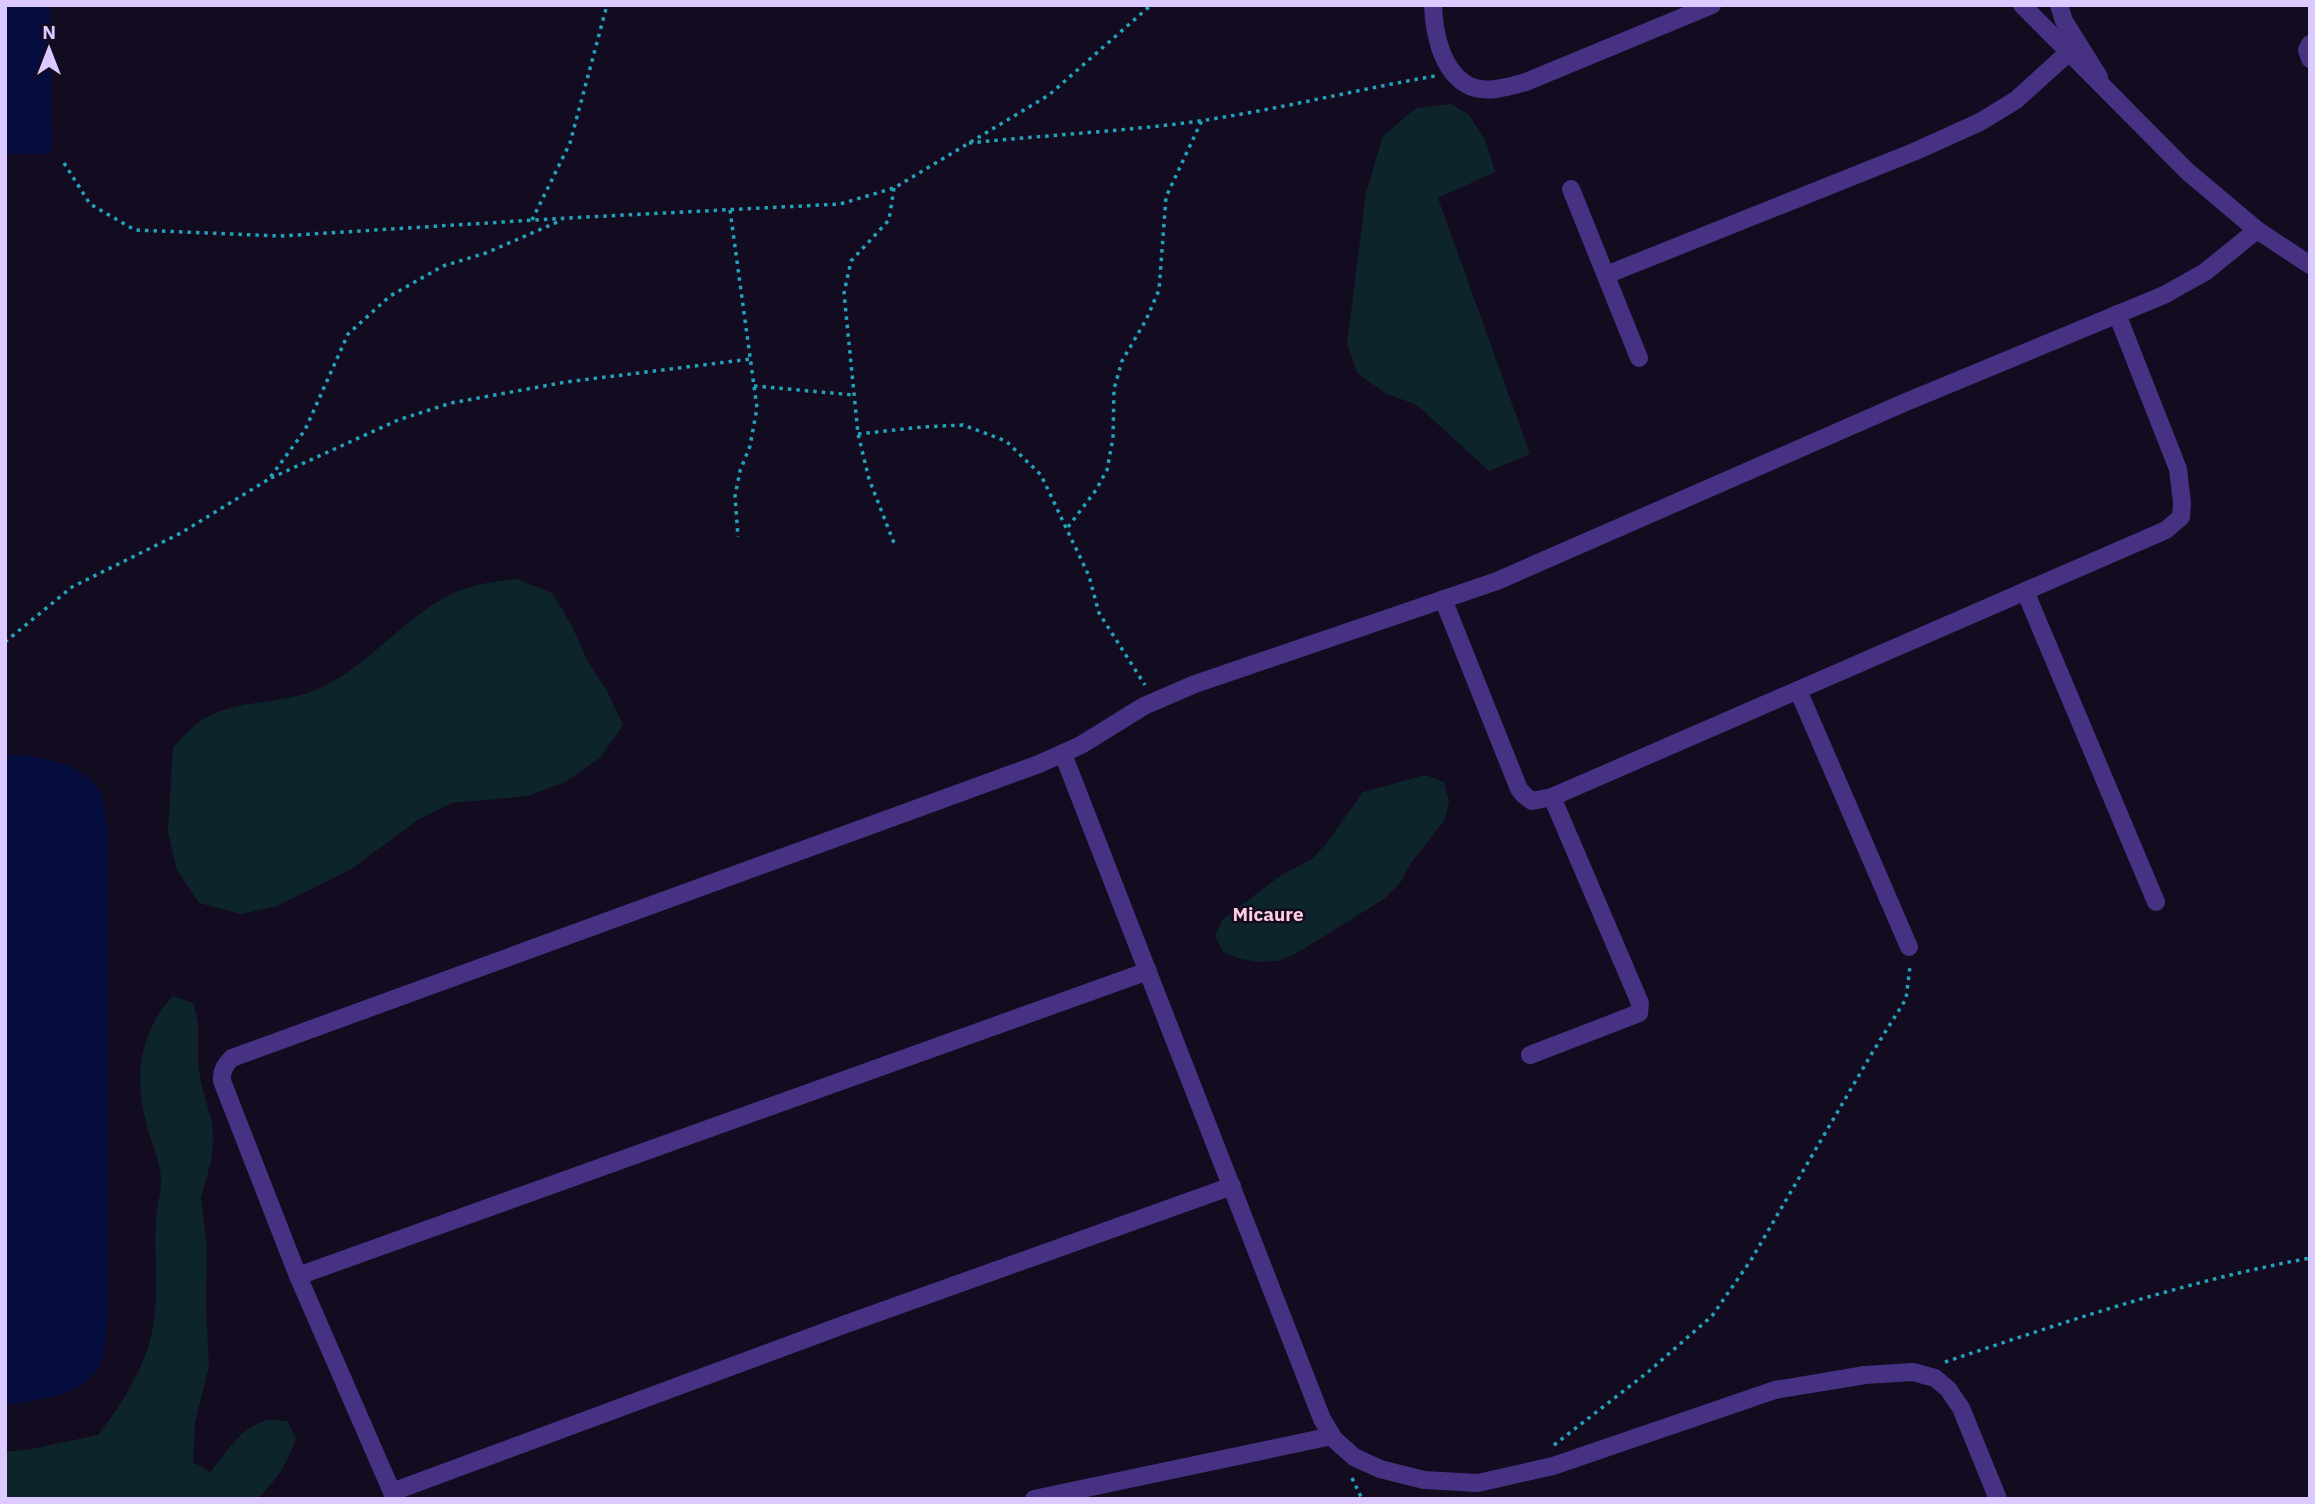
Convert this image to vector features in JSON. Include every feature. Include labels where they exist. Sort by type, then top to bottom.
[{"type":"street","points":[[1433,5],[1438,46],[1453,73],[1468,86],[1504,88],[1526,82],[1712,5]]},
{"type":"street","points":[[2022,5],[2188,172],[2257,230],[2310,265]]},
{"type":"street","points":[[2059,5],[2064,21],[2106,89]]},
{"type":"street","points":[[2310,44],[2307,50],[2310,59]]},
{"type":"street","points":[[1606,275],[1916,151],[1980,122],[2016,100],[2069,52]]},
{"type":"street","points":[[1571,189],[1639,358]]},
{"type":"street","points":[[1232,1186],[846,1324],[394,1495],[298,1276],[221,1074],[232,1058],[1063,754],[1156,701],[1195,684],[1497,580],[1906,401],[2164,295],[2205,272],[2257,230]]},
{"type":"street","points":[[1443,599],[1519,789],[1532,800],[1552,797],[2166,530],[2181,517],[2178,469],[2118,314]]},
{"type":"street","points":[[2025,591],[2156,902]]},
{"type":"street","points":[[1798,690],[1909,947]]},
{"type":"street","points":[[1063,754],[1322,1419],[1332,1436],[1353,1457],[1380,1469],[1424,1480],[1478,1483],[1553,1465],[1774,1390],[1864,1375],[1913,1372],[1936,1378],[1948,1388],[1961,1408],[1998,1499]]},
{"type":"street","points":[[1530,1055],[1639,1013],[1640,1009],[1640,1003],[1552,797]]},
{"type":"street","points":[[298,1276],[1148,971]]},
{"type":"street","points":[[1034,1499],[1332,1436]]},
{"type":"path","points":[[531,220],[569,144],[607,5]]},
{"type":"path","points":[[64,163],[90,204],[135,230],[280,236],[840,204],[894,188],[1049,95],[1151,5]]},
{"type":"path","points":[[967,143],[1202,120],[1453,73]]},
{"type":"path","points":[[1067,528],[1096,490],[1107,470],[1113,438],[1114,389],[1122,361],[1146,320],[1159,290],[1166,197],[1202,120]]},
{"type":"path","points":[[894,188],[889,220],[851,261],[844,293],[858,434],[869,479],[894,543]]},
{"type":"path","points":[[730,210],[757,408],[750,446],[740,471],[735,496],[738,537]]},
{"type":"path","points":[[269,479],[305,430],[348,334],[390,296],[443,266],[486,253],[567,218]]},
{"type":"path","points":[[5,642],[72,587],[181,533],[269,479],[398,420],[451,403],[566,382],[751,359]]},
{"type":"path","points":[[754,386],[854,395]]},
{"type":"path","points":[[858,434],[963,425],[1006,441],[1041,475],[1089,576],[1098,613],[1156,701]]},
{"type":"path","points":[[1550,1448],[1648,1372],[1712,1316],[1751,1260],[1906,999],[1910,974],[1909,947]]},
{"type":"path","points":[[1913,1372],[2114,1305],[2310,1258]]},
{"type":"green space","points":[[1451,104],[1469,115],[1486,142],[1495,172],[1438,198],[1530,454],[1489,471],[1417,405],[1385,393],[1357,373],[1347,344],[1366,193],[1383,136],[1416,108]]},
{"type":"green space","points":[[516,579],[552,593],[623,725],[600,758],[565,782],[528,796],[452,803],[416,821],[350,870],[277,906],[241,914],[199,903],[177,870],[168,832],[173,747],[196,724],[217,712],[300,695],[331,682],[364,660],[427,609],[452,594],[479,585]]},
{"type":"green space","points":[[1425,775],[1444,782],[1449,801],[1445,819],[1409,866],[1400,883],[1384,899],[1297,953],[1278,961],[1259,962],[1223,952],[1215,936],[1223,919],[1280,876],[1313,858],[1363,792]]},
{"type":"green space","points":[[173,996],[193,1003],[198,1022],[201,1084],[212,1123],[213,1142],[201,1198],[207,1247],[209,1366],[195,1422],[193,1462],[210,1472],[240,1436],[267,1420],[287,1421],[296,1438],[281,1471],[257,1499],[5,1499],[5,1452],[98,1435],[124,1397],[150,1341],[155,1313],[156,1219],[161,1182],[145,1117],[140,1080],[141,1062],[151,1028]]},
{"type":"shaded area","points":[[5,5],[50,5],[52,147],[51,152],[45,154],[5,154]]},
{"type":"shaded area","points":[[5,754],[31,756],[71,767],[92,782],[100,792],[104,804],[107,825],[108,1295],[104,1351],[99,1366],[91,1377],[65,1392],[5,1406]]},
{"type":"district","name":"Micaure","points":[[1268,914]]}]
